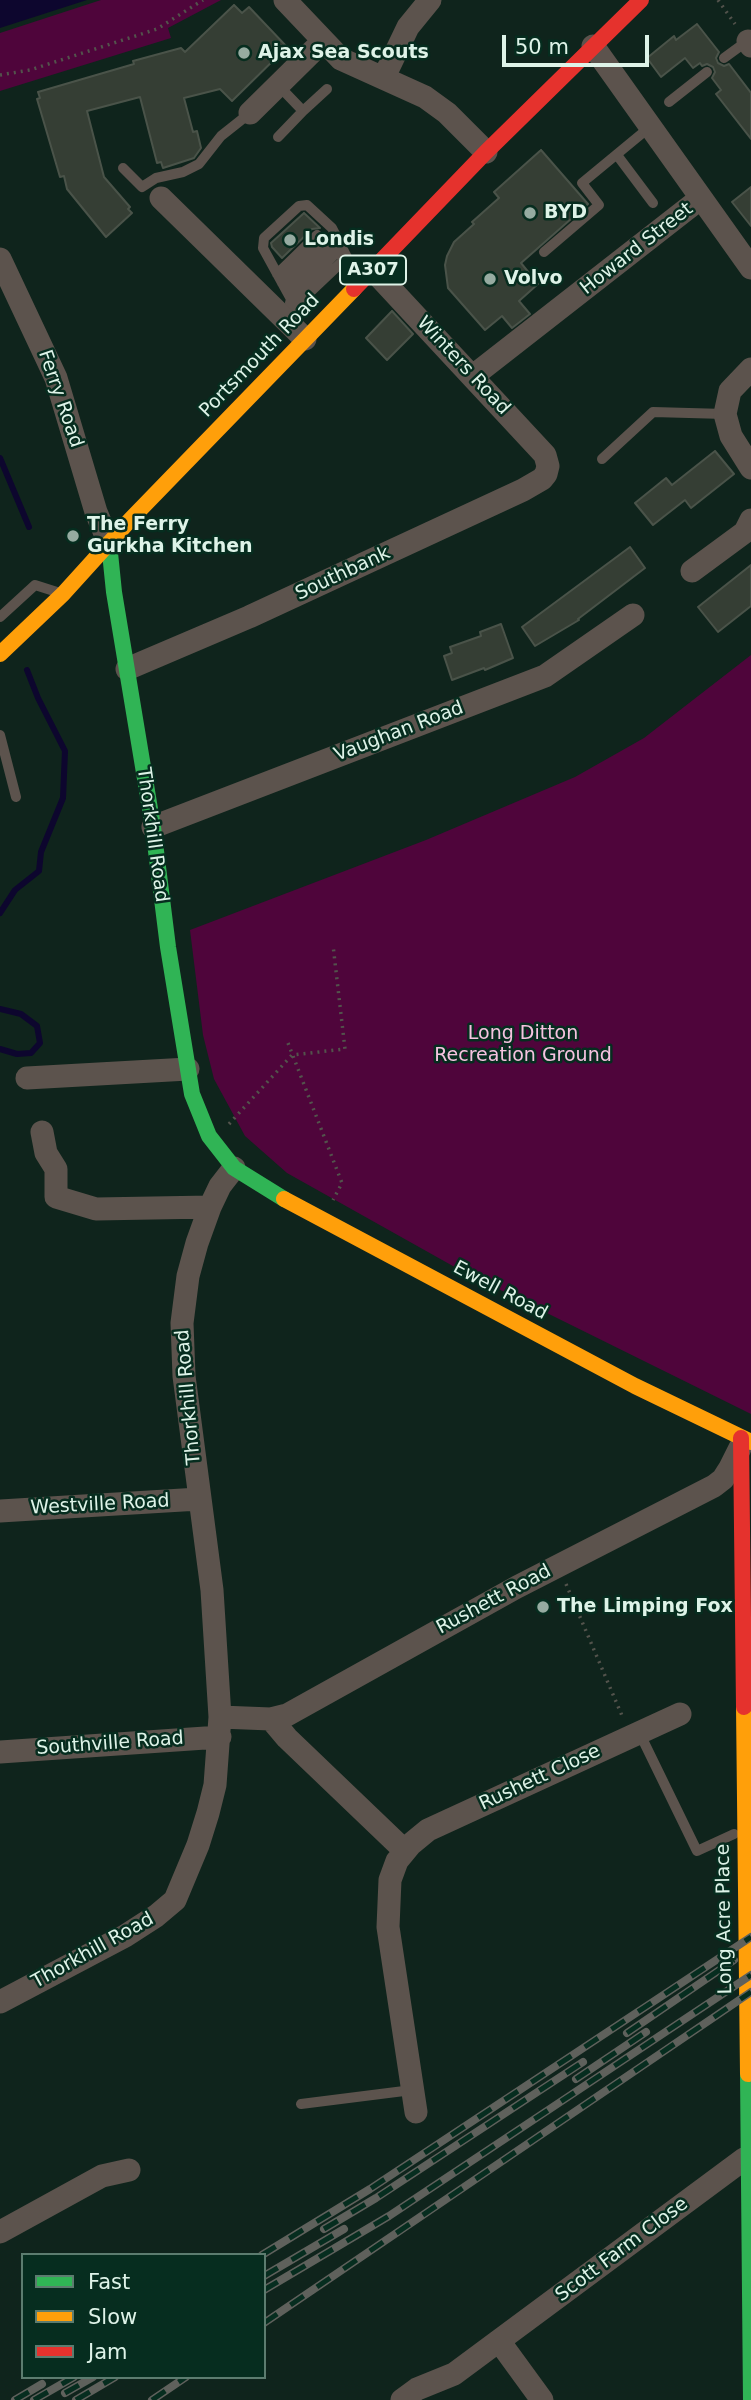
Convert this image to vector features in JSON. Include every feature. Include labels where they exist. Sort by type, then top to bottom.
[{"type":"street","points":[[285,0],[341,59],[425,97],[447,113],[486,152]]},
{"type":"street","points":[[384,77],[408,27],[430,0]]},
{"type":"street","name":"Portsmouth Road","points":[[0,654],[63,594],[109,543],[289,303],[369,274],[486,152],[641,0]]},
{"type":"street","points":[[250,113],[323,41]]},
{"type":"street","points":[[593,46],[750,266]]},
{"type":"street","points":[[161,198],[289,303]]},
{"type":"street","name":"Howard Street","points":[[473,376],[701,198]]},
{"type":"street","name":"Ferry Road","points":[[0,260],[56,378],[96,512],[109,543]]},
{"type":"street","name":"Winters Road","points":[[369,274],[473,376],[545,455],[548,466]]},
{"type":"street","points":[[751,369],[730,391],[725,414],[731,436],[751,468]]},
{"type":"street","name":"Southbank","points":[[127,669],[249,618],[523,490],[542,479],[548,466]]},
{"type":"street","points":[[692,571],[745,532],[751,520]]},
{"type":"street","name":"Thorkhill Road","points":[[0,2002],[125,1937],[175,1900],[208,1813],[215,1785],[220,1727],[212,1590],[184,1376],[182,1323],[187,1276],[210,1207],[220,1186],[234,1168],[209,1136],[192,1094],[167,947],[153,827],[114,592],[109,543]]},
{"type":"street","name":"Vaughan Road","points":[[153,827],[545,676],[634,615]]},
{"type":"street","points":[[27,1078],[188,1069]]},
{"type":"street","points":[[43,1132],[46,1153],[56,1169],[56,1197],[96,1209],[210,1207]]},
{"type":"street","name":"Ewell Road","points":[[234,1168],[265,1190],[322,1221],[635,1386],[746,1440]]},
{"type":"street","name":"Rushett Road","points":[[220,1727],[287,1715],[558,1566],[713,1486],[723,1479],[746,1440]]},
{"type":"street","name":"Long Acre Place","points":[[746,1440],[751,2400]]},
{"type":"street","name":"Westville Road","points":[[0,1511],[200,1499]]},
{"type":"street","name":"Rushett Close","points":[[414,2101],[388,1927],[390,1880],[397,1861],[428,1830],[680,1714]]},
{"type":"street","points":[[271,1719],[278,1729],[405,1851]]},
{"type":"street","name":"Southville Road","points":[[0,1752],[220,1727]]},
{"type":"street","name":"Scott Farm Close","points":[[402,2400],[417,2389],[454,2374],[744,2159]]},
{"type":"street","points":[[0,2231],[102,2176],[129,2170]]},
{"type":"street","points":[[499,2341],[542,2400]]},
{"type":"lane","points":[[724,58],[750,42]]},
{"type":"lane","points":[[669,102],[707,72]]},
{"type":"lane","points":[[278,85],[303,111]]},
{"type":"lane","points":[[278,137],[327,89]]},
{"type":"lane","points":[[123,168],[142,187],[156,178],[183,172],[199,164],[220,136],[250,113]]},
{"type":"lane","points":[[544,252],[599,205],[582,184],[651,126]]},
{"type":"lane","points":[[617,155],[653,203]]},
{"type":"lane","points":[[289,303],[263,248],[264,238],[299,206],[307,205],[332,228],[337,252]]},
{"type":"lane","points":[[289,303],[317,235],[369,274]]},
{"type":"lane","points":[[289,303],[337,252]]},
{"type":"lane","points":[[289,303],[337,252]]},
{"type":"lane","points":[[602,459],[653,412],[725,414]]},
{"type":"lane","points":[[0,617],[35,585],[63,594]]},
{"type":"lane","points":[[0,735],[16,797]]},
{"type":"lane","points":[[634,1735],[697,1851],[734,1834]]},
{"type":"lane","points":[[301,2104],[414,2101]]},
{"type":"path","points":[[0,75],[53,63],[157,29],[203,0]]},
{"type":"path","points":[[718,0],[750,42]]},
{"type":"path","points":[[209,1136],[235,1119],[292,1055],[345,1049],[334,945]]},
{"type":"path","points":[[288,1043],[342,1184],[322,1221]]},
{"type":"path","points":[[558,1566],[634,1735]]},
{"type":"green space","points":[[101,0],[221,0],[168,28],[171,38],[0,91],[0,33]]},
{"type":"green space","name":"Long Ditton Recreation Ground","points":[[751,655],[751,1414],[460,1270],[287,1173],[245,1136],[214,1079],[203,1035],[190,930],[426,840],[575,777],[644,738]]},
{"type":"shaded area","points":[[0,0],[87,0],[0,28]]},
{"type":"building","points":[[234,5],[242,13],[249,7],[287,47],[232,101],[220,89],[184,98],[193,132],[197,131],[201,148],[194,158],[163,168],[161,162],[157,163],[140,97],[87,111],[104,177],[130,207],[128,209],[132,213],[106,237],[67,189],[64,176],[60,177],[37,99],[40,98],[38,92],[134,64],[133,61],[181,48],[185,52]]},
{"type":"building","points":[[697,24],[719,52],[716,58],[718,63],[724,66],[729,64],[751,93],[751,139],[716,94],[721,90],[712,78],[715,72],[713,67],[707,64],[702,66],[700,63],[693,68],[685,58],[661,77],[647,58],[674,36],[676,40]]},
{"type":"building","points":[[541,150],[588,204],[521,263],[538,284],[519,301],[530,314],[512,328],[502,316],[485,330],[448,288],[445,265],[447,256],[454,242],[499,198],[494,192]]},
{"type":"building","points":[[751,187],[751,226],[732,202]]},
{"type":"building","name":"Londis","points":[[304,213],[320,228],[312,229],[282,258],[271,243]]},
{"type":"building","points":[[392,311],[413,334],[387,360],[366,338]]},
{"type":"building","points":[[715,451],[734,474],[691,508],[685,500],[653,525],[635,503],[666,478],[672,485]]},
{"type":"building","points":[[630,547],[645,568],[579,620],[535,646],[522,627]]},
{"type":"building","points":[[751,565],[751,606],[718,632],[698,607]]},
{"type":"building","points":[[501,624],[513,658],[452,680],[444,656],[452,653],[450,647],[481,636],[480,632]]},
{"type":"waterway","points":[[0,458],[29,527]]},
{"type":"waterway","points":[[0,913],[15,890],[39,871],[41,852],[63,798],[65,751],[27,670]]},
{"type":"waterway","points":[[0,1009],[21,1014],[37,1026],[40,1043],[31,1053],[17,1054],[0,1049]]},
{"type":"railway","points":[[265,2253],[370,2189],[751,1937]]},
{"type":"railway","points":[[627,2033],[734,1960]]},
{"type":"railway","points":[[266,2289],[389,2216],[751,1975]]},
{"type":"railway","points":[[266,2322],[751,1992]]},
{"type":"railway","points":[[576,2079],[646,2032]]},
{"type":"railway","points":[[324,2229],[376,2198],[583,2062]]},
{"type":"railway","points":[[266,2275],[344,2229]]},
{"type":"railway","points":[[34,2400],[71,2379]]},
{"type":"railway","points":[[65,2393],[90,2379]]},
{"type":"railway","points":[[76,2400],[112,2379]]},
{"type":"railway","points":[[152,2400],[183,2379]]},
{"type":"railway","points":[[15,2400],[42,2384]]},
{"type":"traffic: fast","points":[[109,543],[114,592],[153,827],[168,947],[192,1094],[209,1136],[234,1168],[284,1199]]},
{"type":"traffic: fast","points":[[748,2074],[751,2400]]},
{"type":"traffic: slow","points":[[0,654],[63,594],[130,520],[354,289]]},
{"type":"traffic: slow","points":[[284,1199],[635,1386],[751,1442]]},
{"type":"traffic: slow","points":[[744,1707],[748,2074]]},
{"type":"traffic: jam","points":[[354,289],[486,152],[641,0]]},
{"type":"traffic: jam","points":[[741,1438],[744,1707]]},
{"type":"place","name":"Ajax Sea Scouts","points":[[244,53]]},
{"type":"place","name":"BYD","points":[[530,213]]},
{"type":"place","name":"Londis","points":[[290,240]]},
{"type":"place","name":"Volvo","points":[[490,279]]},
{"type":"place","name":"The Ferry Gurkha Kitchen","points":[[73,536]]},
{"type":"place","name":"The Limping Fox","points":[[543,1607]]}]
